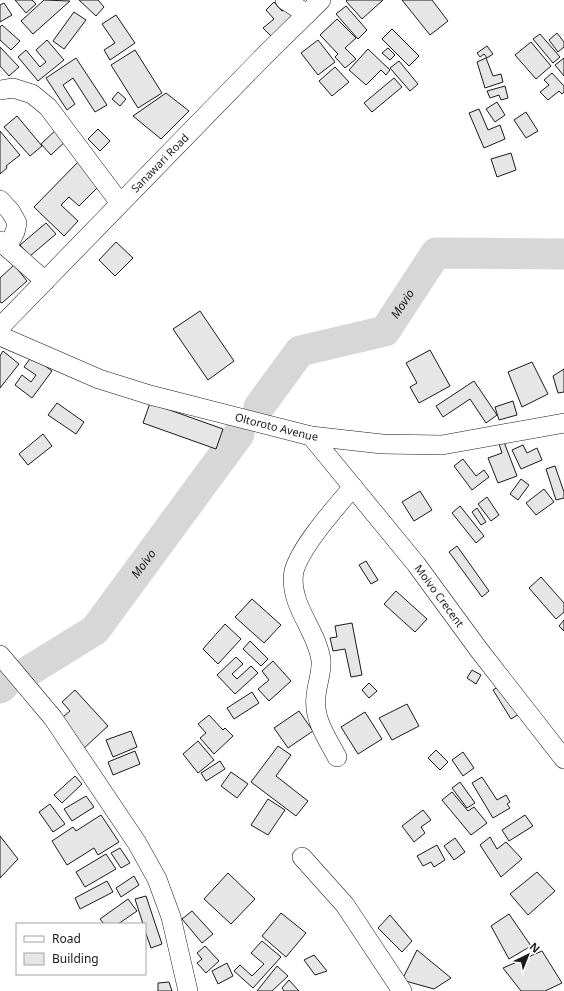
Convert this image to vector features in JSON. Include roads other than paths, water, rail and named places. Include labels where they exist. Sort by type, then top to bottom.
[{"type":"street","points":[[285,0],[307,14]]},
{"type":"street","name":"Sanawari Road","points":[[0,327],[321,0]]},
{"type":"street","points":[[0,90],[13,88],[32,94],[48,107],[120,204]]},
{"type":"street","points":[[0,200],[11,212],[17,223],[15,232],[4,244],[45,281]]},
{"type":"street","name":"Oltoroto Avenue","points":[[0,336],[99,379],[150,395],[310,436],[382,444],[442,445],[564,423]]},
{"type":"street","name":"Moivo Crecent","points":[[310,436],[416,564],[479,650],[564,759]]},
{"type":"street","points":[[338,757],[319,723],[315,697],[321,670],[321,660],[317,646],[297,601],[293,583],[294,572],[299,559],[324,522],[353,487]]},
{"type":"street","points":[[0,655],[53,718],[137,843],[157,879],[171,917],[188,991]]},
{"type":"street","points":[[302,857],[345,905],[402,991]]},
{"type":"waterway","name":"Movio","points":[[259,407],[300,351],[385,331],[436,253],[564,254]]},
{"type":"waterway","name":"Moivo","points":[[27,672],[95,630],[239,434]]}]
